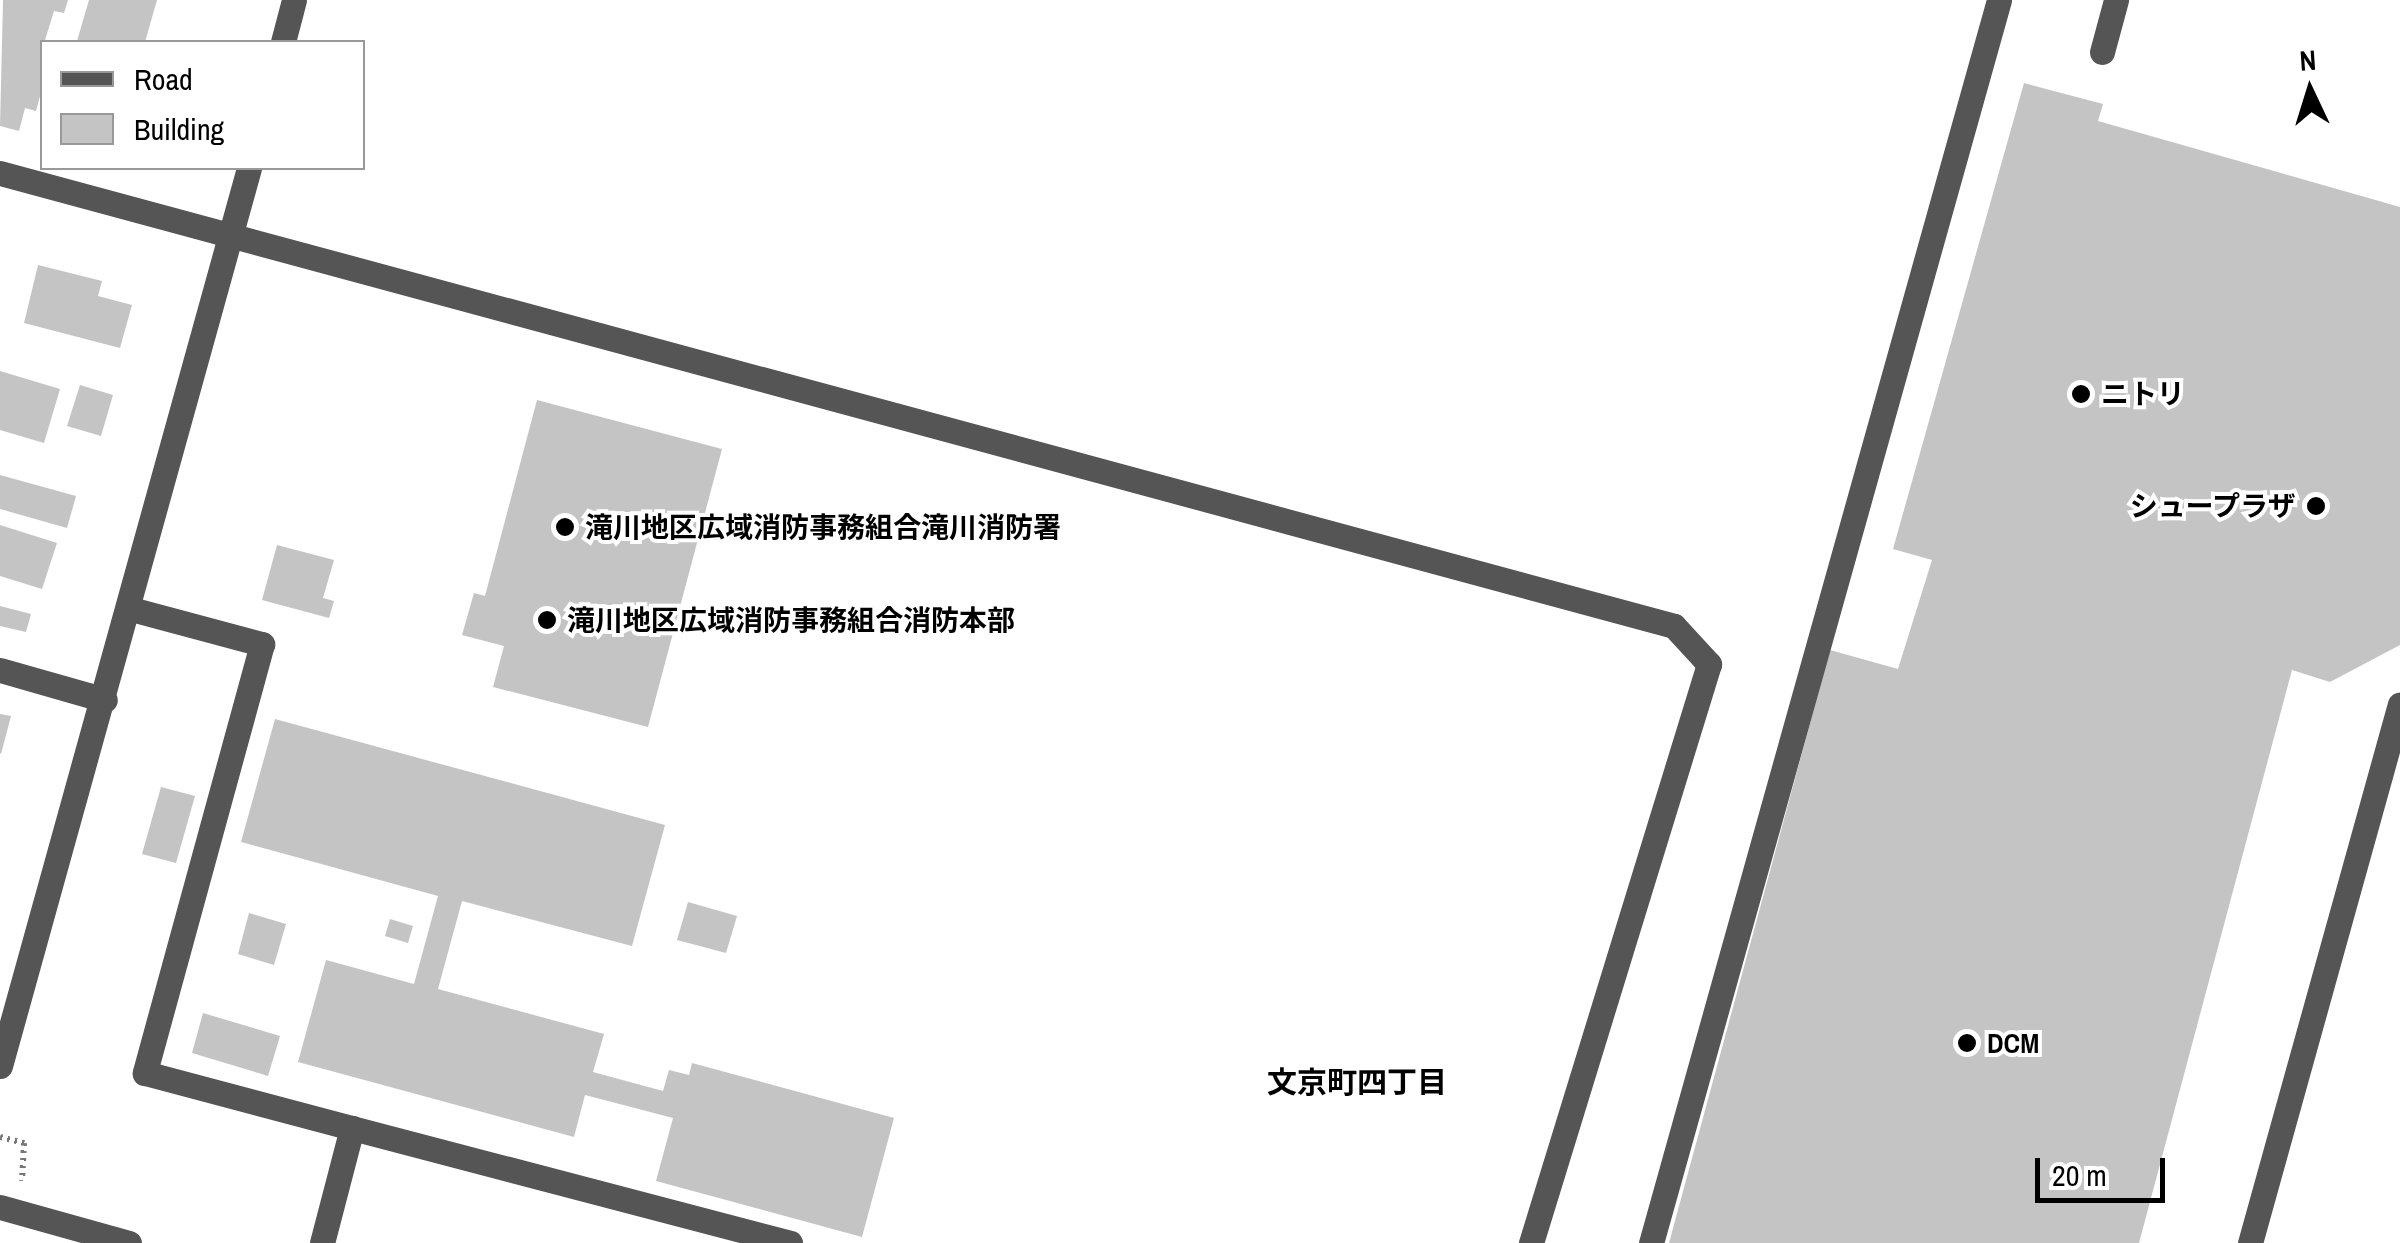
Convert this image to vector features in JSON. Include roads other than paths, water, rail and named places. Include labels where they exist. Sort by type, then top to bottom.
[{"type":"street","points":[[284,40],[294,0]]},
{"type":"street","points":[[1651,1243],[1999,0]]},
{"type":"street","points":[[2102,52],[2116,0]]},
{"type":"street","points":[[0,1066],[131,609],[248,170]]},
{"type":"street","points":[[0,173],[1674,626],[1709,664],[1531,1243]]},
{"type":"street","points":[[131,609],[262,644],[145,1074],[790,1243]]},
{"type":"street","points":[[0,670],[105,700]]},
{"type":"street","points":[[2250,1243],[2400,704]]},
{"type":"street","points":[[322,1243],[352,1128]]},
{"type":"street","points":[[0,1207],[129,1243]]},
{"type":"place","name":"ニトリ","points":[[2081,394]]},
{"type":"place","name":"シュープラザ","points":[[2316,506]]},
{"type":"place","name":"滝川地区広域消防事務組合滝川消防署","points":[[565,527]]},
{"type":"place","name":"滝川地区広域消防事務組合消防本部","points":[[547,620]]},
{"type":"place","name":"DCM","points":[[1967,1043]]},
{"type":"district","name":"文京町四丁目","points":[[1357,1082]]}]
